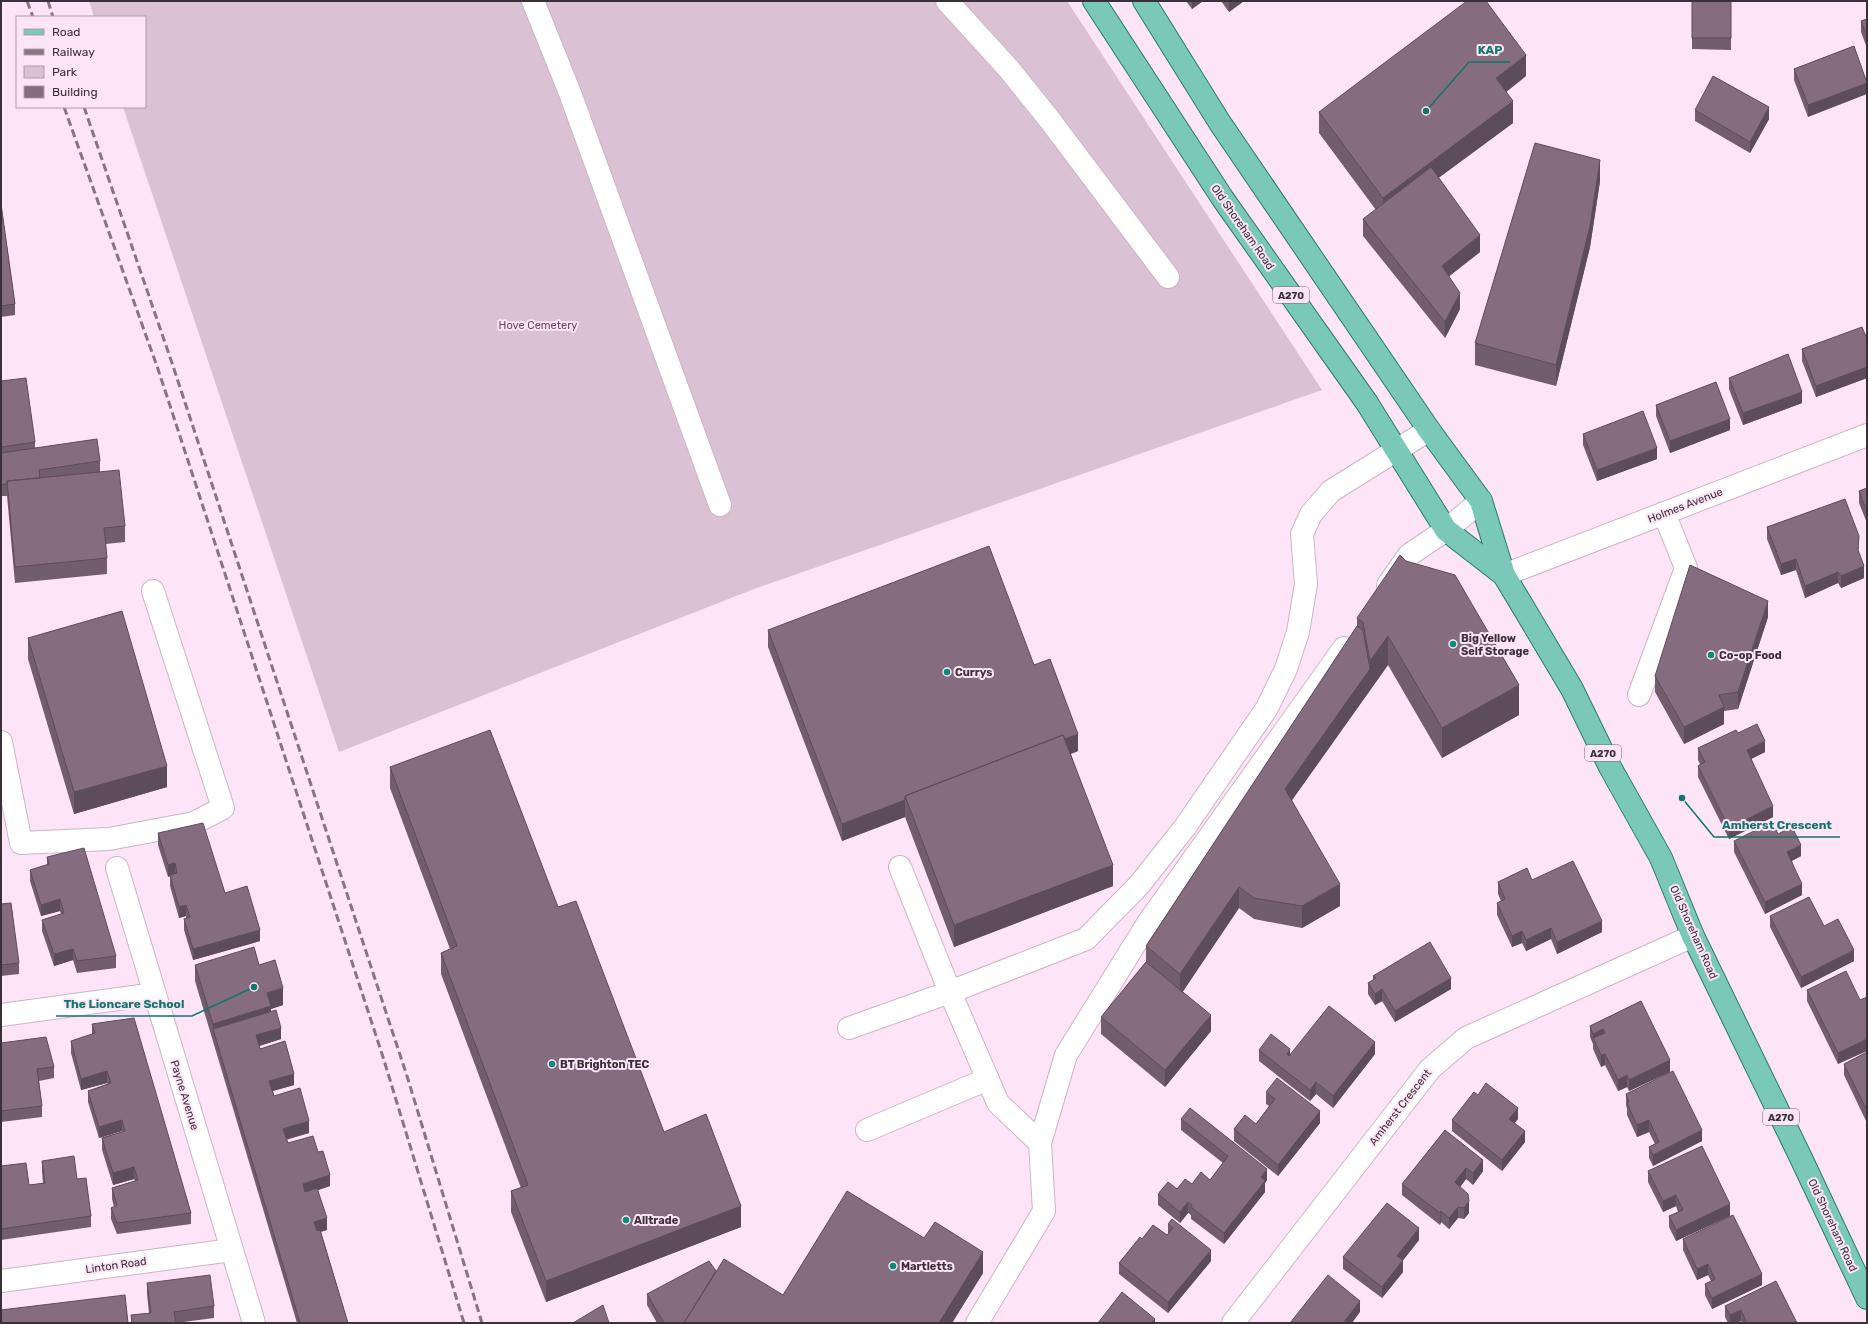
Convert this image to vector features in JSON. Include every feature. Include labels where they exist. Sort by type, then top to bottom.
[{"type":"main road","name":"Old Shoreham Road","points":[[1094,1],[1223,198],[1367,403],[1446,530],[1504,575]]},
{"type":"main road","name":"Old Shoreham Road","points":[[1144,1],[1220,123],[1429,430],[1481,501],[1504,575],[1572,689],[1610,767],[1661,858],[1693,936],[1867,1298]]},
{"type":"street","points":[[533,1],[570,94],[720,505]]},
{"type":"street","points":[[947,1],[1008,68],[1049,119],[1168,277]]},
{"type":"street","points":[[849,1028],[950,992],[1086,939],[1140,884],[1185,827],[1267,708],[1286,670],[1298,632],[1306,584],[1302,534],[1311,514],[1331,491],[1429,430]]},
{"type":"street","name":"Holmes Avenue","points":[[1504,575],[1867,435]]},
{"type":"street","points":[[1377,601],[1409,555],[1446,530],[1481,501]]},
{"type":"street","points":[[1639,695],[1686,568],[1664,513]]},
{"type":"street","points":[[1,742],[21,843],[109,839],[194,822],[223,808],[154,591]]},
{"type":"street","points":[[977,1323],[1044,1211],[1040,1143],[1066,1055],[1148,923],[1354,633]]},
{"type":"street","points":[[900,867],[950,992],[998,1103],[1040,1143]]},
{"type":"street","name":"Payne Avenue","points":[[117,868],[254,1323]]},
{"type":"street","name":"Amherst Crescent","points":[[1233,1323],[1430,1068],[1466,1038],[1693,936]]},
{"type":"street","points":[[1,1015],[155,994]]},
{"type":"street","points":[[867,1130],[988,1079]]},
{"type":"street","name":"Linton Road","points":[[1,1281],[232,1250]]},
{"type":"green space","name":"Hove Cemetery","points":[[89,1],[1067,1],[1322,390],[754,589],[339,752],[123,108],[146,108],[146,16],[94,16]]},
{"type":"building","points":[[1467,1],[1486,1],[1526,55],[1496,78],[1513,101],[1383,198],[1319,112]]},
{"type":"building","points":[[1692,1],[1731,1],[1731,38],[1692,38]]},
{"type":"building","points":[[1867,19],[1867,36],[1861,21]]},
{"type":"building","points":[[1854,46],[1867,83],[1808,105],[1794,69]]},
{"type":"building","points":[[1713,76],[1769,107],[1750,142],[1695,110]]},
{"type":"building","points":[[1535,143],[1600,160],[1590,226],[1556,365],[1475,343]]},
{"type":"building","points":[[1431,167],[1480,235],[1442,266],[1460,293],[1445,322],[1363,219]]},
{"type":"building","points":[[1,204],[15,304],[1,306]]},
{"type":"building","points":[[1862,327],[1867,339],[1867,367],[1816,386],[1802,349]]},
{"type":"building","points":[[1788,354],[1802,392],[1743,413],[1729,378]]},
{"type":"building","points":[[26,378],[35,442],[1,447],[1,381]]},
{"type":"building","points":[[1716,382],[1730,419],[1670,441],[1656,405]]},
{"type":"building","points":[[1643,411],[1657,448],[1597,470],[1583,434]]},
{"type":"building","points":[[97,439],[100,461],[39,470],[40,478],[7,481],[7,484],[1,485],[1,453]]},
{"type":"building","points":[[119,470],[125,526],[104,528],[107,558],[15,567],[7,481]]},
{"type":"building","points":[[1867,488],[1867,512],[1859,491]]},
{"type":"building","points":[[1845,499],[1859,536],[1858,550],[1864,566],[1841,576],[1838,572],[1805,586],[1796,559],[1781,564],[1767,527]]},
{"type":"building","points":[[989,546],[1034,665],[1050,659],[1078,734],[1065,739],[1063,735],[905,796],[905,800],[842,824],[768,630]]},
{"type":"building","points":[[1400,555],[1406,561],[1455,575],[1519,685],[1442,728],[1388,636],[1370,661],[1363,622],[1357,618]]},
{"type":"building","name":"Co-op Food","points":[[1690,565],[1768,601],[1738,692],[1719,695],[1724,707],[1684,727],[1655,676]]},
{"type":"building","points":[[122,611],[167,766],[74,792],[28,638]]},
{"type":"building","points":[[1357,626],[1363,630],[1370,669],[1285,789],[1340,884],[1302,906],[1254,898],[1239,887],[1180,974],[1146,946]]},
{"type":"building","points":[[1757,724],[1765,741],[1747,750],[1773,806],[1729,828],[1698,766],[1705,762],[1698,748],[1736,730],[1738,733]]},
{"type":"building","name":"BT Brighton TEC","points":[[490,730],[558,907],[576,901],[664,1132],[706,1114],[741,1206],[546,1281],[511,1191],[528,1185],[441,953],[457,946],[390,767]]},
{"type":"building","points":[[1063,735],[1113,865],[954,925],[905,796]]},
{"type":"building","points":[[1772,822],[1778,834],[1792,827],[1801,845],[1787,852],[1802,884],[1765,902],[1734,841]]},
{"type":"building","points":[[203,823],[225,893],[247,886],[260,930],[193,949],[184,919],[190,917],[186,905],[179,907],[170,875],[177,873],[175,863],[168,865],[158,833]]},
{"type":"building","points":[[84,848],[116,956],[77,961],[73,949],[54,954],[42,920],[64,913],[60,899],[41,905],[30,870],[49,864],[47,857]]},
{"type":"building","points":[[1573,861],[1602,921],[1557,942],[1551,928],[1526,940],[1522,931],[1512,936],[1497,903],[1505,899],[1498,882],[1527,868],[1532,880]]},
{"type":"building","points":[[1809,897],[1824,926],[1838,919],[1854,950],[1801,977],[1770,916]]},
{"type":"building","points":[[11,903],[19,963],[1,965],[1,904]]},
{"type":"building","points":[[1430,942],[1451,978],[1395,1011],[1382,989],[1375,994],[1368,983],[1376,978],[1373,976]]},
{"type":"building","points":[[254,947],[259,965],[275,960],[283,988],[267,993],[271,1006],[213,1024],[195,965]]},
{"type":"building","points":[[1146,962],[1211,1015],[1165,1070],[1101,1017]]},
{"type":"building","points":[[1846,971],[1860,1000],[1867,997],[1867,1039],[1838,1053],[1807,990]]},
{"type":"building","points":[[1641,1001],[1670,1060],[1629,1080],[1627,1075],[1618,1080],[1605,1054],[1601,1055],[1593,1038],[1605,1033],[1603,1029],[1593,1034],[1590,1026]]},
{"type":"building","points":[[1329,1006],[1375,1042],[1333,1096],[1316,1082],[1310,1090],[1259,1050],[1271,1034],[1290,1049],[1287,1054],[1289,1056]]},
{"type":"building","points":[[276,1010],[281,1028],[256,1035],[260,1049],[285,1041],[294,1074],[269,1081],[274,1096],[300,1088],[309,1121],[283,1129],[288,1143],[313,1136],[318,1152],[323,1151],[330,1175],[303,1184],[305,1192],[317,1188],[327,1218],[314,1222],[317,1231],[320,1230],[348,1323],[300,1323],[213,1029]]},
{"type":"building","points":[[134,1018],[191,1213],[117,1223],[111,1208],[117,1205],[112,1188],[138,1180],[134,1167],[113,1173],[102,1138],[125,1131],[122,1120],[99,1127],[88,1091],[111,1083],[107,1071],[81,1079],[71,1041],[95,1033],[92,1024]]},
{"type":"building","points":[[46,1037],[54,1067],[37,1069],[42,1106],[1,1111],[1,1043]]},
{"type":"building","points":[[1867,1052],[1867,1111],[1844,1064]]},
{"type":"building","points":[[1673,1071],[1702,1130],[1653,1155],[1649,1147],[1659,1142],[1649,1120],[1637,1125],[1627,1103],[1629,1102],[1626,1094]]},
{"type":"building","points":[[1277,1078],[1320,1111],[1278,1165],[1234,1129],[1245,1115],[1256,1124],[1275,1099],[1266,1092]]},
{"type":"building","points":[[1486,1083],[1518,1108],[1509,1119],[1525,1131],[1502,1160],[1452,1120],[1474,1092],[1478,1095]]},
{"type":"building","points":[[1190,1108],[1267,1169],[1261,1177],[1265,1181],[1224,1233],[1191,1207],[1192,1205],[1188,1202],[1180,1212],[1158,1194],[1168,1182],[1177,1189],[1185,1179],[1192,1184],[1201,1172],[1210,1180],[1228,1156],[1181,1119]]},
{"type":"building","points":[[1445,1130],[1483,1160],[1473,1173],[1466,1168],[1455,1182],[1468,1194],[1469,1201],[1464,1208],[1458,1207],[1449,1218],[1441,1211],[1440,1213],[1402,1184]]},
{"type":"building","points":[[1702,1146],[1730,1204],[1676,1230],[1669,1216],[1683,1210],[1676,1195],[1663,1201],[1648,1171]]},
{"type":"building","points":[[74,1156],[77,1179],[86,1178],[91,1216],[1,1229],[1,1166],[26,1163],[29,1185],[45,1183],[42,1161]]},
{"type":"building","name":"Martletts","points":[[847,1191],[924,1238],[935,1222],[983,1252],[939,1323],[684,1323],[724,1259],[783,1295]]},
{"type":"building","points":[[1387,1203],[1419,1228],[1397,1256],[1403,1260],[1382,1287],[1343,1257]]},
{"type":"building","points":[[1733,1215],[1762,1274],[1712,1298],[1705,1284],[1715,1279],[1708,1264],[1697,1269],[1683,1239]]},
{"type":"building","points":[[1172,1219],[1211,1250],[1168,1302],[1119,1263],[1140,1237],[1142,1239],[1153,1225],[1167,1235],[1173,1228],[1168,1224]]},
{"type":"building","points":[[709,1261],[716,1271],[684,1323],[664,1323],[647,1294]]},
{"type":"building","points":[[210,1275],[214,1306],[174,1312],[176,1323],[132,1323],[131,1315],[151,1313],[147,1283]]},
{"type":"building","points":[[1328,1275],[1360,1301],[1343,1323],[1290,1323]]},
{"type":"building","points":[[1776,1281],[1797,1323],[1747,1323],[1741,1310],[1730,1315],[1725,1306]]},
{"type":"building","points":[[1122,1292],[1155,1319],[1152,1323],[1098,1323]]},
{"type":"building","points":[[125,1295],[128,1323],[1,1323],[1,1310]]},
{"type":"building","points":[[603,1305],[609,1323],[573,1323]]},
{"type":"railway","points":[[27,1],[33,16]]},
{"type":"railway","points":[[48,1],[53,16]]},
{"type":"railway","points":[[64,108],[158,369],[383,1057],[464,1323]]},
{"type":"railway","points":[[84,108],[172,363],[407,1076],[482,1323]]},
{"type":"place","name":"KAP","points":[[1426,111]]},
{"type":"place","name":"Big Yellow Self Storage","points":[[1453,644]]},
{"type":"place","name":"Co-op Food","points":[[1711,655]]},
{"type":"place","name":"Currys","points":[[947,672]]},
{"type":"place","name":"Amherst Crescent","points":[[1682,798]]},
{"type":"place","name":"The Lioncare School","points":[[254,987]]},
{"type":"place","name":"BT Brighton TEC","points":[[552,1064]]},
{"type":"place","name":"Alltrade","points":[[626,1220]]},
{"type":"place","name":"Martletts","points":[[893,1266]]}]
